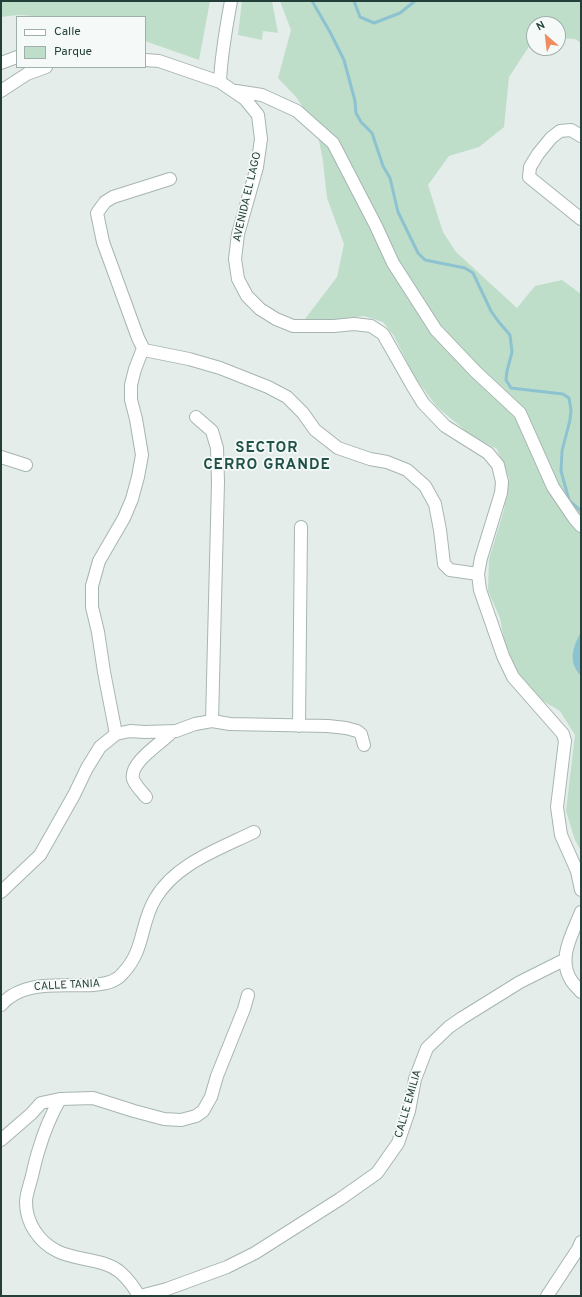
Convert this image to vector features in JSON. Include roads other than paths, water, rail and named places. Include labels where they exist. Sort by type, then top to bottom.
[{"type":"street","points":[[220,82],[220,70],[226,28],[232,1]]},
{"type":"street","points":[[1,63],[16,57]]},
{"type":"street","name":"AVENIDA EL LAGO","points":[[146,60],[159,61],[220,82],[246,99],[258,115],[261,139],[257,167],[238,234],[235,259],[238,279],[247,296],[260,308],[276,319],[293,326],[354,324],[371,326],[383,334],[423,403],[445,426],[488,453],[498,465],[502,482],[501,492],[481,558],[478,574],[480,590],[503,656],[513,677],[563,734],[565,741],[558,807],[561,835],[577,871],[581,890]]},
{"type":"street","points":[[1,91],[27,74],[43,68]]},
{"type":"street","points":[[233,90],[262,94],[297,111],[333,143],[376,226],[393,263],[436,330],[476,372],[520,414],[553,487],[581,526]]},
{"type":"street","points":[[581,136],[571,130],[560,131],[551,138],[530,167],[529,177],[581,219]]},
{"type":"street","points":[[144,350],[138,338],[102,242],[97,213],[105,202],[114,197],[170,179]]},
{"type":"street","points":[[116,734],[98,632],[92,607],[92,586],[99,561],[127,511],[138,477],[142,455],[131,400],[131,385],[142,350],[144,350]]},
{"type":"street","points":[[144,350],[220,368],[268,387],[287,397],[303,413],[316,430],[338,448],[370,459],[387,462],[407,470],[426,486],[435,504],[444,564],[450,570],[478,574]]},
{"type":"street","points":[[196,417],[212,431],[217,448],[218,482],[212,721]]},
{"type":"street","points":[[1,457],[26,465]]},
{"type":"street","points":[[299,726],[301,527]]},
{"type":"street","points":[[1,892],[40,855],[100,747],[116,734],[130,731],[173,731],[195,724],[212,721],[230,724],[328,726],[357,731],[361,734],[364,745]]},
{"type":"street","points":[[146,797],[133,780],[134,769],[140,760],[173,731]]},
{"type":"street","name":"CALLE TANIA","points":[[1,1005],[17,992],[31,987],[97,985],[116,979],[128,968],[136,956],[147,913],[155,898],[170,879],[185,866],[254,832]]},
{"type":"street","points":[[581,912],[564,960],[570,980],[581,992]]},
{"type":"street","name":"CALLE EMILIA","points":[[140,1296],[166,1292],[227,1267],[255,1253],[377,1174],[398,1143],[409,1111],[415,1079],[427,1048],[449,1027],[462,1018],[520,982],[564,960]]},
{"type":"street","points":[[1,1140],[31,1114],[41,1103],[60,1098],[92,1098],[164,1119],[181,1120],[196,1116],[203,1111],[211,1097],[217,1076],[244,1009],[248,995]]},
{"type":"street","points":[[60,1098],[47,1126],[39,1149],[29,1188],[26,1202],[29,1222],[40,1239],[57,1251],[76,1258],[108,1265],[120,1272],[130,1282],[140,1296]]},
{"type":"street","points":[[547,1296],[580,1248]]},
{"type":"water","points":[[581,632],[581,676],[574,665],[573,654]]},
{"type":"waterway","points":[[312,1],[344,60],[355,101],[356,113],[361,122],[372,133],[383,166],[390,178],[398,212],[418,253],[425,260],[465,268],[473,273],[491,311],[510,335],[512,352],[506,380],[511,388],[563,394],[569,398],[571,410],[570,420],[562,451],[561,471],[569,500],[581,511]]},
{"type":"waterway","points":[[354,1],[360,17],[374,23],[400,13],[415,1]]},
{"type":"district","name":"SECTOR CERRO GRANDE","points":[[267,458]]}]
